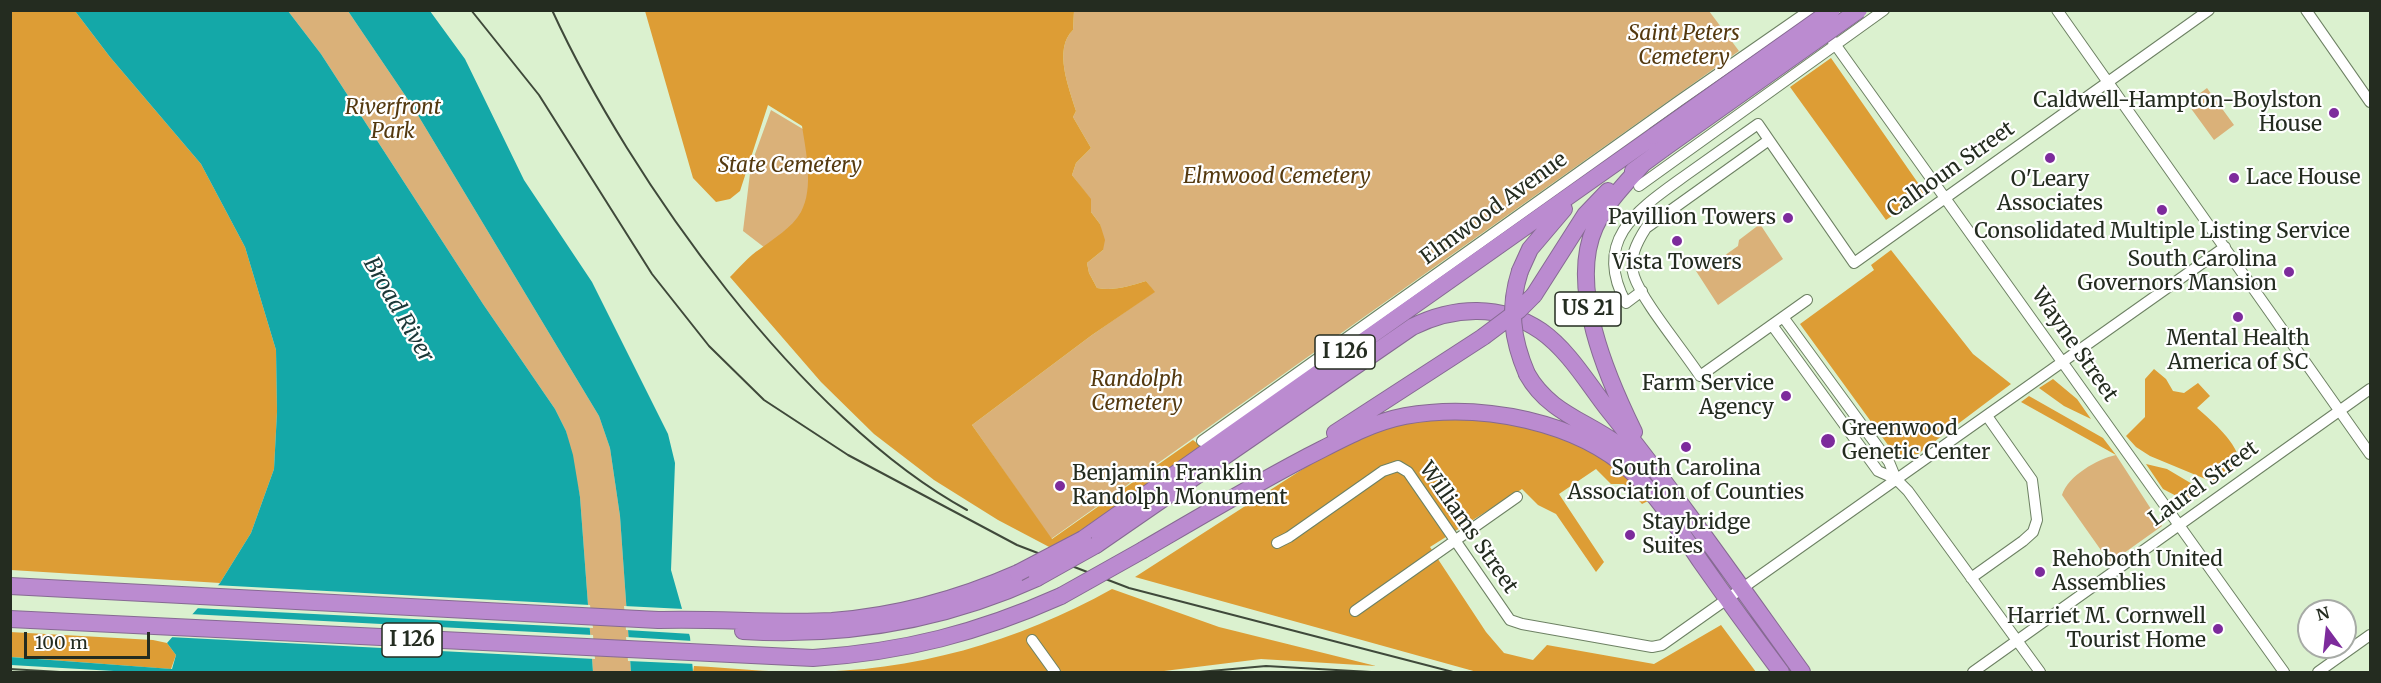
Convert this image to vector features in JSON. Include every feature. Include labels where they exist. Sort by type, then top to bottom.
[{"type":"highway","name":"I 126","points":[[10,619],[718,656],[813,658],[886,651],[930,643],[982,628],[1061,596],[1143,550],[1256,484],[1483,337],[1519,310],[1534,295],[1585,215],[1610,189],[1641,165],[1659,142],[1832,10]]},
{"type":"highway","name":"I 126","points":[[10,586],[708,623],[806,621],[875,616],[957,597],[1089,542],[1173,477],[1380,327],[1610,169],[1659,142],[1860,10]]},
{"type":"highway","name":"US 21","points":[[1641,165],[1613,197],[1594,228],[1586,257],[1584,288],[1589,312],[1627,417],[1647,458],[1802,672]]},
{"type":"highway","points":[[1610,169],[1549,224],[1530,249],[1520,271],[1514,291],[1512,311],[1515,338],[1527,374],[1538,390],[1557,409],[1612,439],[1630,454],[1646,476],[1661,504],[1781,672]]},
{"type":"highway","points":[[708,623],[809,633],[884,626],[962,607],[1037,578],[1402,334],[1425,321],[1459,312],[1480,310],[1506,314],[1542,332],[1569,359],[1647,458]]},
{"type":"highway","points":[[1256,484],[1340,440],[1385,422],[1405,416],[1480,413],[1544,424],[1580,438],[1619,461],[1661,504]]},
{"type":"street","name":"Elmwood Avenue","points":[[1202,441],[1678,101],[1810,10]]},
{"type":"street","points":[[1639,186],[1834,42],[1884,10]]},
{"type":"street","points":[[2057,10],[2370,454]]},
{"type":"street","name":"Calhoun Street","points":[[1769,140],[1854,263],[2209,10]]},
{"type":"street","points":[[2306,10],[2370,102]]},
{"type":"street","name":"Wayne Street","points":[[1834,42],[2284,672]]},
{"type":"street","points":[[1642,291],[1626,303],[1617,286],[1613,269],[1615,251],[1631,217],[1758,124],[1769,140],[1646,228],[1637,242],[1633,265],[1634,275],[1642,291],[1700,376],[1807,300]]},
{"type":"street","points":[[1728,600],[2225,247]]},
{"type":"street","points":[[1783,317],[1889,462],[1896,479]]},
{"type":"street","points":[[1773,325],[1878,471],[1896,479],[1908,491],[2040,672]]},
{"type":"street","name":"Laurel Street","points":[[1973,672],[2370,389]]},
{"type":"street","points":[[1971,578],[2024,541],[2033,532],[2037,520],[2032,480],[1987,416]]},
{"type":"street","name":"Williams Street","points":[[1277,543],[1391,467],[1398,466],[1408,472],[1510,620],[1652,647],[1667,643],[1728,600]]},
{"type":"street","points":[[1355,611],[1517,497]]},
{"type":"street","points":[[2318,672],[2370,635]]},
{"type":"street","points":[[1032,640],[1055,672]]},
{"type":"green space","name":"Riverfront Park","points":[[288,11],[348,11],[413,107],[599,416],[610,448],[620,516],[631,672],[593,672],[580,497],[566,431],[555,409],[483,304],[321,54]]},
{"type":"green space","name":"Elmwood Cemetery","points":[[1074,11],[1709,11],[1739,51],[1051,539],[972,425],[1092,335],[1154,292],[1146,281],[1116,288],[1097,288],[1089,273],[1087,263],[1103,250],[1100,224],[1091,212],[1090,199],[1072,175],[1076,163],[1091,148],[1073,117],[1076,111],[1064,69],[1064,47],[1073,30]]},
{"type":"green space","points":[[2207,88],[2234,125],[2214,140],[2187,103]]},
{"type":"green space","name":"State Cemetery","points":[[771,110],[838,150],[782,261],[743,231],[751,165]]},
{"type":"green space","points":[[1760,224],[1783,259],[1718,305],[1696,271],[1702,263],[1707,264],[1715,257],[1721,258],[1738,246],[1739,240]]},
{"type":"green space","points":[[2116,455],[2162,526],[2110,563],[2062,495],[2070,481],[2084,469],[2100,460]]},
{"type":"shaded area","points":[[10,11],[75,11],[110,57],[201,164],[245,247],[276,350],[277,412],[274,469],[251,533],[220,583],[11,570]]},
{"type":"shaded area","points":[[645,11],[1074,11],[1073,30],[1064,47],[1064,69],[1076,111],[1073,117],[1091,148],[1076,163],[1072,175],[1091,199],[1091,212],[1100,224],[1105,240],[1103,250],[1087,263],[1089,273],[1097,288],[1116,288],[1146,281],[1155,292],[1092,335],[972,425],[1052,539],[1193,440],[1203,448],[1053,549],[998,520],[934,480],[874,434],[821,382],[730,277],[752,255],[788,228],[801,212],[808,181],[802,126],[768,105],[740,191],[730,199],[716,202],[693,178]]},
{"type":"shaded area","points":[[1831,58],[1925,193],[1886,220],[1790,87]]},
{"type":"shaded area","points":[[1891,250],[1973,354],[2011,384],[1918,454],[1896,456],[1800,324],[1874,270],[1871,265]]},
{"type":"shaded area","points":[[2154,369],[2166,379],[2173,391],[2184,393],[2198,383],[2210,396],[2197,408],[2230,441],[2241,465],[2215,483],[2150,456],[2136,447],[2126,436],[2145,417],[2145,379]]},
{"type":"shaded area","points":[[2053,379],[2077,399],[2091,419],[2064,406],[2039,388]]},
{"type":"shaded area","points":[[2029,396],[2103,438],[2116,455],[2021,402]]},
{"type":"shaded area","points":[[1464,417],[1543,429],[1601,454],[1650,500],[1642,504],[1624,484],[1611,484],[1596,469],[1559,494],[1604,562],[1596,572],[1556,514],[1538,505],[1522,489],[1430,547],[1486,632],[1504,653],[1533,660],[1547,645],[1654,664],[1721,625],[1756,672],[1477,672],[1135,577],[1337,447],[1401,423]]},
{"type":"shaded area","points":[[2146,464],[2167,469],[2204,491],[2186,501],[2163,489]]},
{"type":"shaded area","points":[[1112,589],[1219,627],[1376,666],[1261,659],[1156,672],[803,672],[844,671],[884,666],[924,660],[963,650],[1001,639],[1039,624]]},
{"type":"shaded area","points":[[10,632],[153,640],[167,643],[176,655],[171,669],[11,657]]},
{"type":"shaded area","points":[[694,666],[803,672],[693,672]]},
{"type":"water","name":"Broad River","points":[[75,11],[288,11],[321,54],[483,304],[555,409],[566,431],[573,455],[580,497],[593,672],[131,672],[11,665],[10,657],[172,669],[176,655],[167,643],[220,583],[251,533],[274,469],[277,412],[276,350],[245,247],[201,164],[110,57]]},
{"type":"water","points":[[348,11],[430,11],[465,59],[524,180],[592,282],[668,434],[675,463],[671,570],[690,637],[693,672],[631,672],[620,516],[610,448],[599,416],[413,107]]},
{"type":"pier","points":[[214,585],[590,605],[593,628],[194,608]]},
{"type":"pier","points":[[624,606],[684,609],[692,634],[626,630]]},
{"type":"pier","points":[[189,614],[593,635],[595,659],[169,637]]},
{"type":"pier","points":[[626,637],[693,641],[696,664],[628,661]]},
{"type":"railway","points":[[471,10],[539,95],[652,274],[709,346],[764,400],[848,455],[1017,545],[1129,588],[1453,672]]},
{"type":"railway","points":[[552,10],[585,77],[627,147],[674,219],[727,290],[784,357],[844,418],[905,470],[967,510]]},
{"type":"railway","points":[[1199,672],[1266,666],[1371,672]]},
{"type":"railway","points":[[10,669],[60,672]]},
{"type":"place","name":"Caldwell-Hampton-Boylston House","points":[[2334,113]]},
{"type":"place","name":"O'Leary Associates","points":[[2050,158]]},
{"type":"place","name":"Lace House","points":[[2234,178]]},
{"type":"place","name":"Consolidated Multiple Listing Service","points":[[2162,210]]},
{"type":"place","name":"Pavillion Towers","points":[[1788,218]]},
{"type":"place","name":"Vista Towers","points":[[1677,241]]},
{"type":"place","name":"South Carolina Governors Mansion","points":[[2289,272]]},
{"type":"place","name":"Mental Health America of SC","points":[[2238,317]]},
{"type":"place","name":"Farm Service Agency","points":[[1786,396]]},
{"type":"place","name":"Greenwood Genetic Center","points":[[1828,441]]},
{"type":"place","name":"South Carolina Association of Counties","points":[[1686,447]]},
{"type":"place","name":"Benjamin Franklin Randolph Monument","points":[[1060,486]]},
{"type":"place","name":"Staybridge Suites","points":[[1630,535]]},
{"type":"place","name":"Rehoboth United Assemblies","points":[[2040,572]]},
{"type":"place","name":"Harriet M. Cornwell Tourist Home","points":[[2218,629]]},
{"type":"park label","name":"Saint Peters Cemetery","points":[[1684,46]]},
{"type":"park label","name":"Randolph Cemetery","points":[[1137,392]]}]
